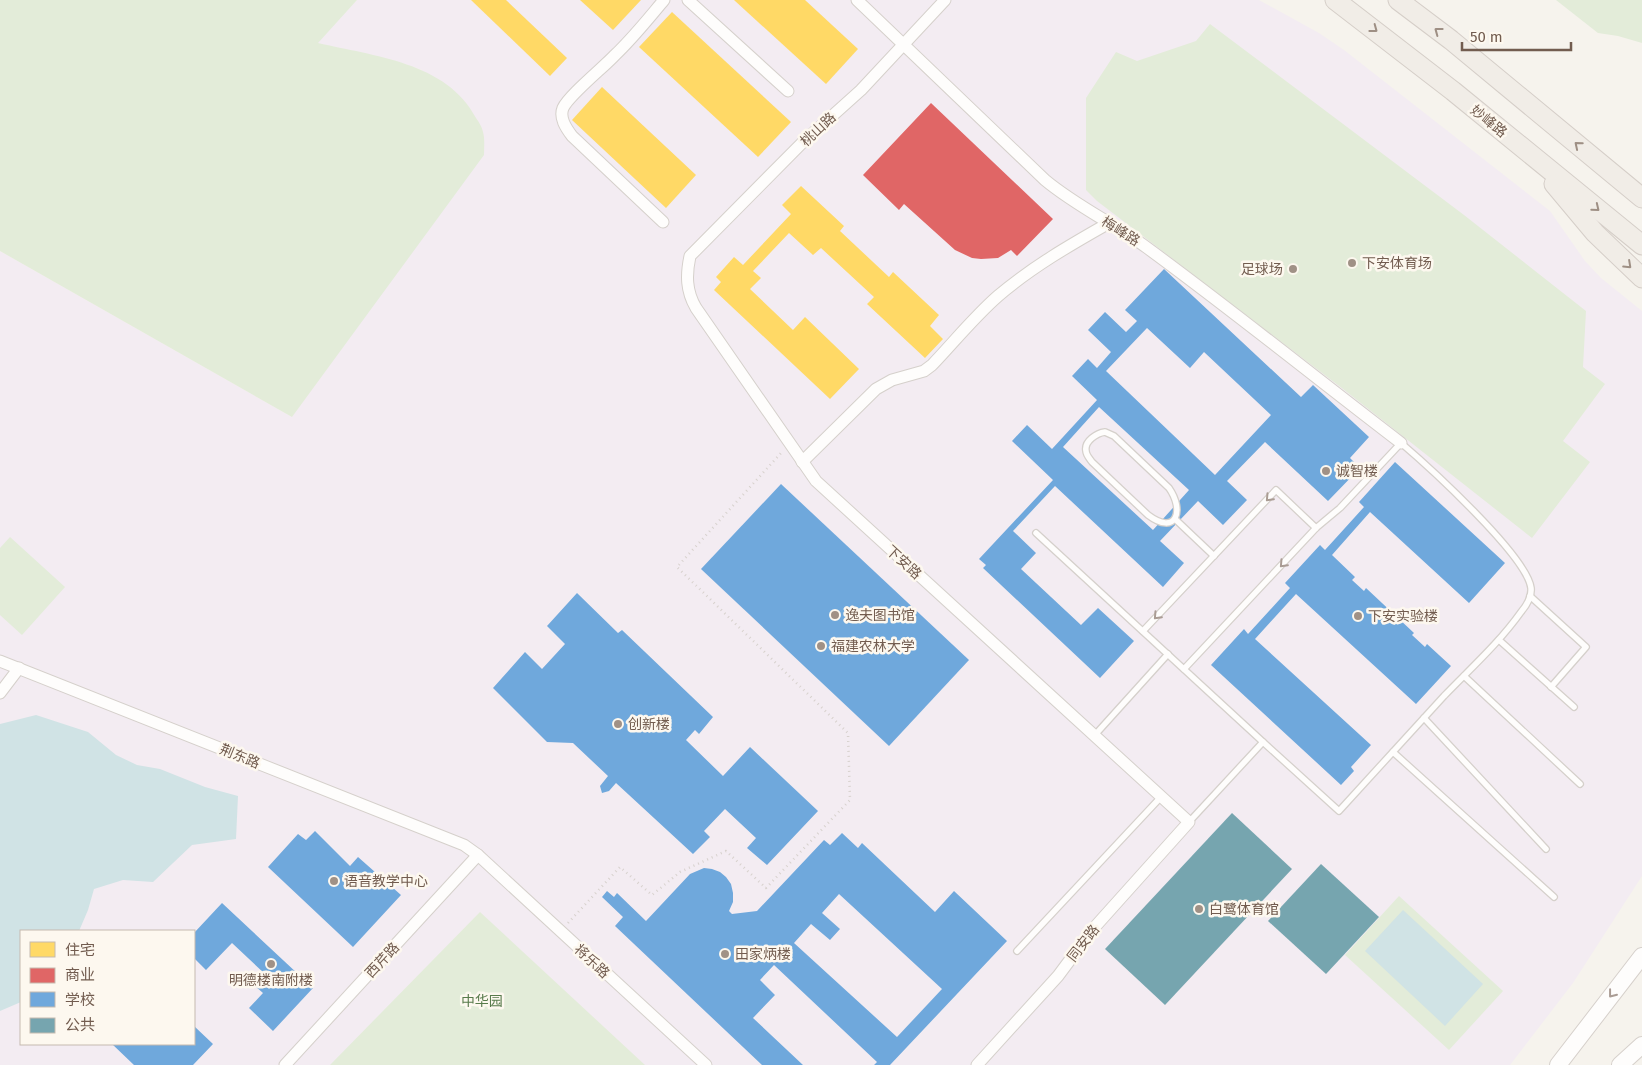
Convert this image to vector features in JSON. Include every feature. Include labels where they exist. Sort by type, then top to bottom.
[{"type":"main road","name":"妙峰路","points":[[1335,0],[1526,150],[1642,245]]},
{"type":"main road","points":[[1398,0],[1451,40],[1642,198]]},
{"type":"main road","points":[[1526,150],[1595,233],[1642,278]]},
{"type":"main road","points":[[1558,1065],[1642,956]]},
{"type":"main road","points":[[1620,1065],[1642,1045]]},
{"type":"street","points":[[663,222],[572,136],[565,126],[562,109],[621,49],[664,0]]},
{"type":"street","points":[[688,0],[788,91]]},
{"type":"street","name":"梅峰路","points":[[857,0],[1045,180],[1073,202],[1130,235],[1401,443]]},
{"type":"street","name":"桃山路","points":[[690,256],[802,143],[861,90],[945,0]]},
{"type":"street","points":[[802,462],[876,389],[892,380],[924,371],[932,365],[986,307],[1011,286],[1052,255],[1109,223]]},
{"type":"street","name":"下安路","points":[[690,256],[687,270],[688,291],[691,299],[816,482],[1189,822]]},
{"type":"street","name":"荆东路","points":[[0,661],[464,845],[478,856]]},
{"type":"street","points":[[0,693],[19,668]]},
{"type":"street","name":"同安路","points":[[977,1065],[1058,976],[1093,929],[1189,822]]},
{"type":"street","name":"将乐路","points":[[478,856],[706,1065]]},
{"type":"street","name":"西芹路","points":[[286,1065],[478,856]]},
{"type":"lane","points":[[1105,432],[1114,436],[1170,488],[1177,503],[1178,512],[1175,518],[1169,523],[1155,520],[1092,462],[1085,451],[1086,444],[1099,433],[1105,432]]},
{"type":"lane","points":[[1036,533],[1263,742],[1339,811],[1499,640],[1522,611],[1530,596],[1531,588],[1524,571],[1501,542],[1461,498],[1401,443],[1340,508],[1316,528],[1184,669]]},
{"type":"lane","points":[[1143,631],[1276,490],[1316,528]]},
{"type":"lane","points":[[1175,518],[1214,556]]},
{"type":"lane","points":[[1530,596],[1586,647],[1552,687]]},
{"type":"lane","points":[[1499,640],[1574,707]]},
{"type":"lane","points":[[1094,736],[1168,654]]},
{"type":"lane","points":[[1464,676],[1580,784]]},
{"type":"lane","points":[[1424,718],[1546,849]]},
{"type":"lane","points":[[1189,822],[1263,742]]},
{"type":"lane","points":[[1393,752],[1554,898]]},
{"type":"lane","points":[[1017,951],[1161,797]]},
{"type":"path","points":[[560,932],[620,868],[652,895],[680,872],[726,851],[766,888],[850,800],[848,733],[677,567],[790,444]]},
{"type":"shaded area","name":"福建农林大学","points":[[357,0],[1259,0],[1319,33],[1344,50],[1550,211],[1585,261],[1601,278],[1642,311],[1642,876],[1573,983],[1510,1065],[0,1065],[0,251],[292,417],[422,70],[402,63],[317,43]]},
{"type":"shaded area","points":[[36,715],[88,732],[116,755],[137,765],[160,769],[205,787],[238,796],[236,839],[192,845],[153,882],[123,880],[94,889],[79,930],[20,930],[20,1002],[0,1011],[0,724]]},
{"type":"shaded area","points":[[1403,910],[1483,984],[1445,1026],[1365,951]]},
{"type":"green space","points":[[0,0],[357,0],[318,43],[407,64],[447,84],[463,99],[482,128],[484,155],[292,417],[0,251]]},
{"type":"green space","points":[[1556,0],[1642,0],[1642,43],[1618,36],[1598,33]]},
{"type":"green space","name":"下安体育场","points":[[1210,24],[1464,215],[1586,311],[1583,367],[1605,384],[1563,441],[1590,462],[1532,538],[1343,389],[1097,201],[1086,190],[1086,98],[1116,52],[1137,61],[1196,41]]},
{"type":"green space","points":[[10,537],[65,587],[22,635],[0,615],[0,548]]},
{"type":"green space","points":[[1399,896],[1503,991],[1449,1050],[1345,955]]},
{"type":"green space","name":"中华园","points":[[480,912],[645,1065],[330,1065]]},
{"type":"building: 住宅","points":[[471,0],[506,0],[567,58],[550,76]]},
{"type":"building: 住宅","points":[[580,0],[641,0],[613,30]]},
{"type":"building: 住宅","points":[[734,0],[805,0],[858,49],[826,84]]},
{"type":"building: 住宅","points":[[672,12],[791,122],[758,157],[639,47]]},
{"type":"building: 住宅","points":[[602,87],[696,175],[666,208],[572,120]]},
{"type":"building: 住宅","points":[[801,186],[844,226],[840,231],[889,277],[893,272],[939,315],[930,326],[943,339],[925,358],[867,304],[874,297],[821,248],[813,255],[789,233],[753,271],[761,278],[750,289],[793,330],[805,317],[859,369],[830,399],[714,290],[721,282],[716,277],[734,257],[743,265],[791,214],[782,205]]},
{"type":"building: 商业","points":[[931,103],[1053,219],[1017,256],[1011,250],[998,258],[981,259],[972,258],[955,250],[904,204],[899,210],[863,175]]},
{"type":"building: 学校","name":"诚智楼","points":[[1164,269],[1301,397],[1313,385],[1369,437],[1350,458],[1360,468],[1328,501],[1265,442],[1227,481],[1247,500],[1223,525],[1198,501],[1160,541],[1184,563],[1163,587],[1055,486],[1013,531],[1036,553],[1021,569],[1081,625],[1098,608],[1134,641],[1100,678],[983,568],[986,565],[979,559],[1053,480],[1012,441],[1027,425],[1052,449],[1097,400],[1072,376],[1088,359],[1097,368],[1111,352],[1088,330],[1105,312],[1126,332],[1137,321],[1125,310]],"holes":[[[1147,328],[1190,368],[1204,352],[1271,415],[1215,475],[1106,371]],[[1099,407],[1189,490],[1153,530],[1063,447]]]},
{"type":"building: 学校","name":"下安实验楼","points":[[1395,462],[1505,563],[1469,603],[1370,512],[1332,555],[1355,577],[1352,580],[1364,591],[1366,588],[1414,633],[1412,635],[1425,647],[1427,644],[1451,666],[1416,704],[1296,594],[1255,639],[1371,745],[1351,767],[1354,771],[1341,785],[1211,665],[1244,629],[1248,634],[1290,588],[1285,583],[1320,545],[1325,550],[1364,507],[1359,502]]},
{"type":"building: 学校","name":"逸夫图书馆","points":[[781,484],[969,660],[889,746],[701,569]]},
{"type":"building: 学校","name":"创新楼","points":[[577,593],[618,633],[622,630],[713,717],[699,734],[695,730],[686,740],[723,776],[750,747],[818,811],[767,865],[747,848],[756,838],[725,809],[704,831],[710,837],[693,854],[616,783],[609,791],[602,793],[600,786],[608,776],[573,743],[547,742],[493,688],[525,652],[542,669],[565,644],[547,626]]},
{"type":"building: 学校","name":"语音教学中心","points":[[315,831],[350,866],[358,857],[401,895],[353,947],[268,867],[298,834],[306,840]]},
{"type":"building: 学校","name":"田家炳楼","points":[[842,833],[858,848],[862,843],[935,912],[954,891],[1007,941],[890,1065],[874,1065],[877,1062],[774,965],[760,980],[775,995],[753,1018],[803,1065],[762,1065],[615,926],[623,917],[602,897],[607,891],[614,897],[617,893],[646,921],[690,874],[704,868],[720,872],[731,884],[733,902],[729,911],[732,914],[757,911],[824,840],[830,845]],"holes":[[[839,894],[942,989],[897,1037],[794,943],[811,924],[830,940],[840,929],[822,913]]]},
{"type":"building: 学校","name":"明德楼南附楼","points":[[222,903],[313,988],[273,1031],[249,1008],[263,993],[255,986],[266,975],[232,943],[206,970],[195,959],[195,932]]},
{"type":"building: 学校","points":[[195,1027],[213,1044],[193,1065],[134,1065],[113,1045],[195,1045]]},
{"type":"building: 公共","name":"白鹭体育馆","points":[[1232,813],[1292,869],[1165,1005],[1105,949]]},
{"type":"building: 公共","name":"白鹭体育馆","points":[[1321,864],[1379,917],[1326,974],[1268,921]]},
{"type":"place","name":"下安体育场","points":[[1352,263]]},
{"type":"place","name":"足球场","points":[[1293,269]]},
{"type":"place","name":"诚智楼","points":[[1326,471]]},
{"type":"place","name":"逸夫图书馆","points":[[835,615]]},
{"type":"place","name":"下安实验楼","points":[[1358,616]]},
{"type":"place","name":"福建农林大学","points":[[821,646]]},
{"type":"place","name":"创新楼","points":[[618,724]]},
{"type":"place","name":"语音教学中心","points":[[334,881]]},
{"type":"place","name":"白鹭体育馆","points":[[1199,909]]},
{"type":"place","name":"田家炳楼","points":[[725,954]]},
{"type":"place","name":"明德楼南附楼","points":[[271,964]]}]
